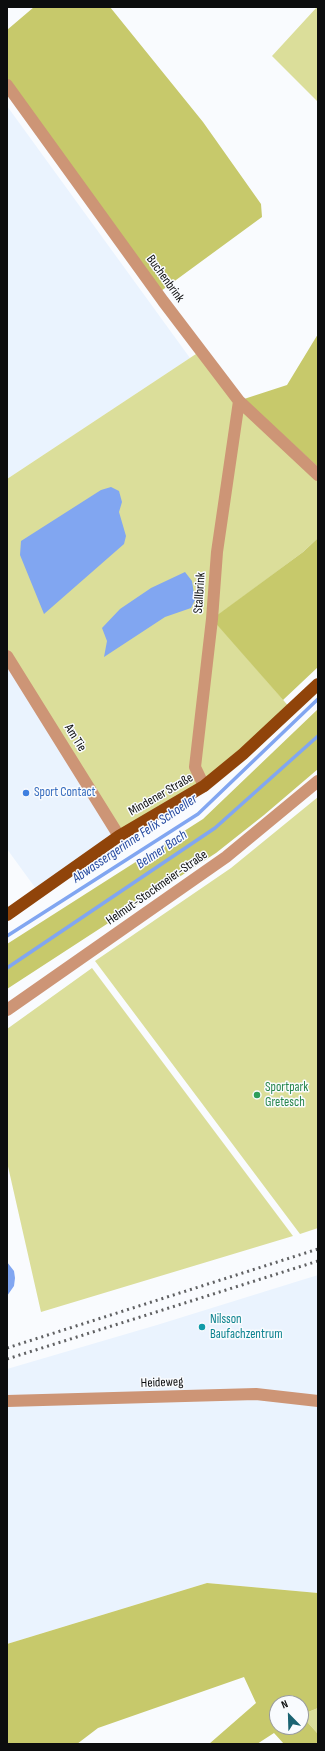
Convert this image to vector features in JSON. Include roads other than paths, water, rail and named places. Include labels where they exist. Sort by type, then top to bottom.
[{"type":"main road","name":"Mindener Straße","points":[[7,915],[119,836],[204,786],[244,754],[318,684]]},
{"type":"street","name":"Buchenbrink","points":[[7,85],[163,301],[239,401],[318,475]]},
{"type":"street","name":"Stallbrink","points":[[204,786],[195,767],[212,619],[217,552],[239,401]]},
{"type":"street","name":"Am Tie","points":[[7,656],[119,836]]},
{"type":"street","name":"Helmut-Stockmeier-Straße","points":[[7,1010],[226,857],[318,780]]},
{"type":"street","name":"Heideweg","points":[[7,1401],[256,1394],[318,1401]]},
{"type":"water","points":[[111,487],[119,491],[122,502],[119,512],[126,536],[124,544],[44,614],[20,555],[21,541],[101,490]]},
{"type":"water","points":[[185,572],[192,581],[195,600],[191,608],[165,617],[104,657],[107,641],[102,628],[120,609],[151,588]]},
{"type":"water","points":[[7,1262],[14,1271],[15,1278],[14,1286],[7,1296]]},
{"type":"waterway","name":"Abwassergerinne Felix Schoeller","points":[[7,936],[198,814],[318,699]]},
{"type":"waterway","name":"Belmer Bach","points":[[7,968],[215,828],[318,736]]},
{"type":"railway","points":[[7,1348],[318,1249]]},
{"type":"railway","points":[[7,1359],[318,1261]]},
{"type":"place","name":"Sport Contact","points":[[26,793]]},
{"type":"place","name":"Sportpark Gretesch","points":[[257,1095]]},
{"type":"place","name":"Nilsson Baufachzentrum","points":[[202,1327]]}]
